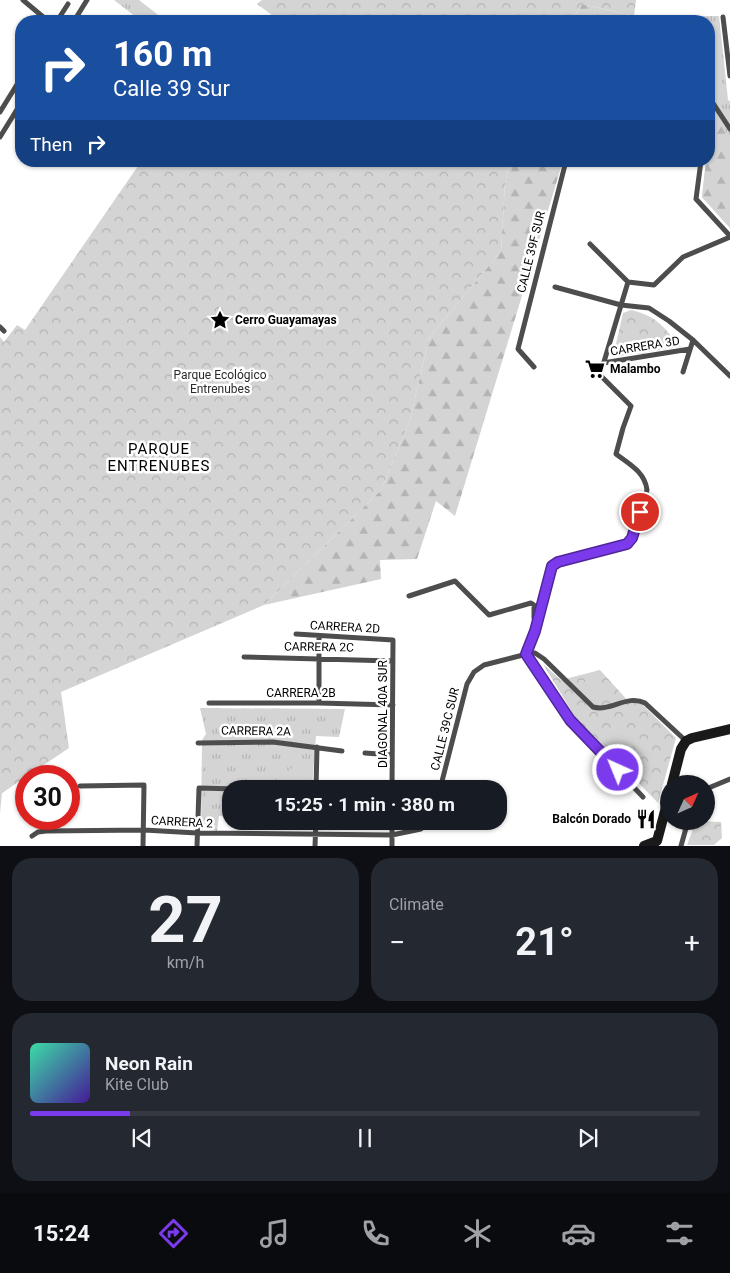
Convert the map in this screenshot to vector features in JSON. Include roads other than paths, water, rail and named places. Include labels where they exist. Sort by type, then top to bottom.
[{"type":"main road","points":[[674,775],[681,750],[686,742],[692,738],[730,729]]},
{"type":"main road","points":[[644,846],[657,841],[660,830]]},
{"type":"street","points":[[23,0],[41,15]]},
{"type":"street","points":[[78,15],[87,0]]},
{"type":"street","points":[[61,15],[68,4]]},
{"type":"street","points":[[723,17],[730,76]]},
{"type":"street","points":[[0,112],[15,88]]},
{"type":"street","points":[[715,106],[730,129]]},
{"type":"street","points":[[0,136],[15,112]]},
{"type":"street","name":"CALLE 39F SUR","points":[[534,367],[518,349],[564,167]]},
{"type":"street","points":[[590,244],[628,282],[654,285],[682,257],[730,236],[696,199],[700,167]]},
{"type":"street","points":[[526,654],[538,620],[553,564],[626,545],[632,538],[647,490],[646,483],[640,473],[616,454],[631,406],[600,374],[628,282]]},
{"type":"street","points":[[556,287],[621,305],[649,308],[693,340],[730,376]]},
{"type":"street","points":[[683,372],[693,340]]},
{"type":"street","name":"CARRERA 3D","points":[[603,363],[690,349]]},
{"type":"street","points":[[409,596],[455,581],[489,615],[531,603],[534,605],[534,618],[538,620]]},
{"type":"street","name":"CARRERA 2D","points":[[296,634],[393,640]]},
{"type":"street","points":[[319,703],[320,636]]},
{"type":"street","name":"DIAGONAL 40A SUR","points":[[392,780],[393,640]]},
{"type":"street","points":[[526,654],[534,653],[544,658],[588,703],[596,708],[605,708],[630,700],[640,700],[686,742]]},
{"type":"street","points":[[526,654],[570,720],[643,797]]},
{"type":"street","name":"CALLE 39C SUR","points":[[442,780],[467,684],[471,676],[484,665],[526,654]]},
{"type":"street","name":"CARRERA 2C","points":[[244,657],[393,661]]},
{"type":"street","name":"CARRERA 2B","points":[[209,703],[393,705]]},
{"type":"street","name":"CARRERA 2A","points":[[198,743],[274,742],[342,751]]},
{"type":"street","points":[[316,780],[317,747]]},
{"type":"street","points":[[365,752],[392,755]]},
{"type":"street","points":[[715,785],[730,779]]},
{"type":"street","points":[[80,786],[144,785],[144,846]]},
{"type":"street","points":[[197,846],[199,788],[222,789]]},
{"type":"street","name":"CARRERA 2","points":[[32,836],[38,832],[46,831],[144,830],[197,833],[392,835]]},
{"type":"street","points":[[315,830],[315,846]]},
{"type":"street","points":[[392,830],[392,846]]},
{"type":"street","points":[[392,835],[416,830]]},
{"type":"street","points":[[681,846],[685,830]]},
{"type":"place","name":"Cerro Guayamayas","points":[[220,320]]},
{"type":"place","name":"Malambo","points":[[595,369]]},
{"type":"place","name":"Balcón Dorado","points":[[646,819]]},
{"type":"district","name":"PARQUE ENTRENUBES","points":[[159,458]]},
{"type":"park label","name":"Parque Ecológico Entrenubes","points":[[220,382]]}]
